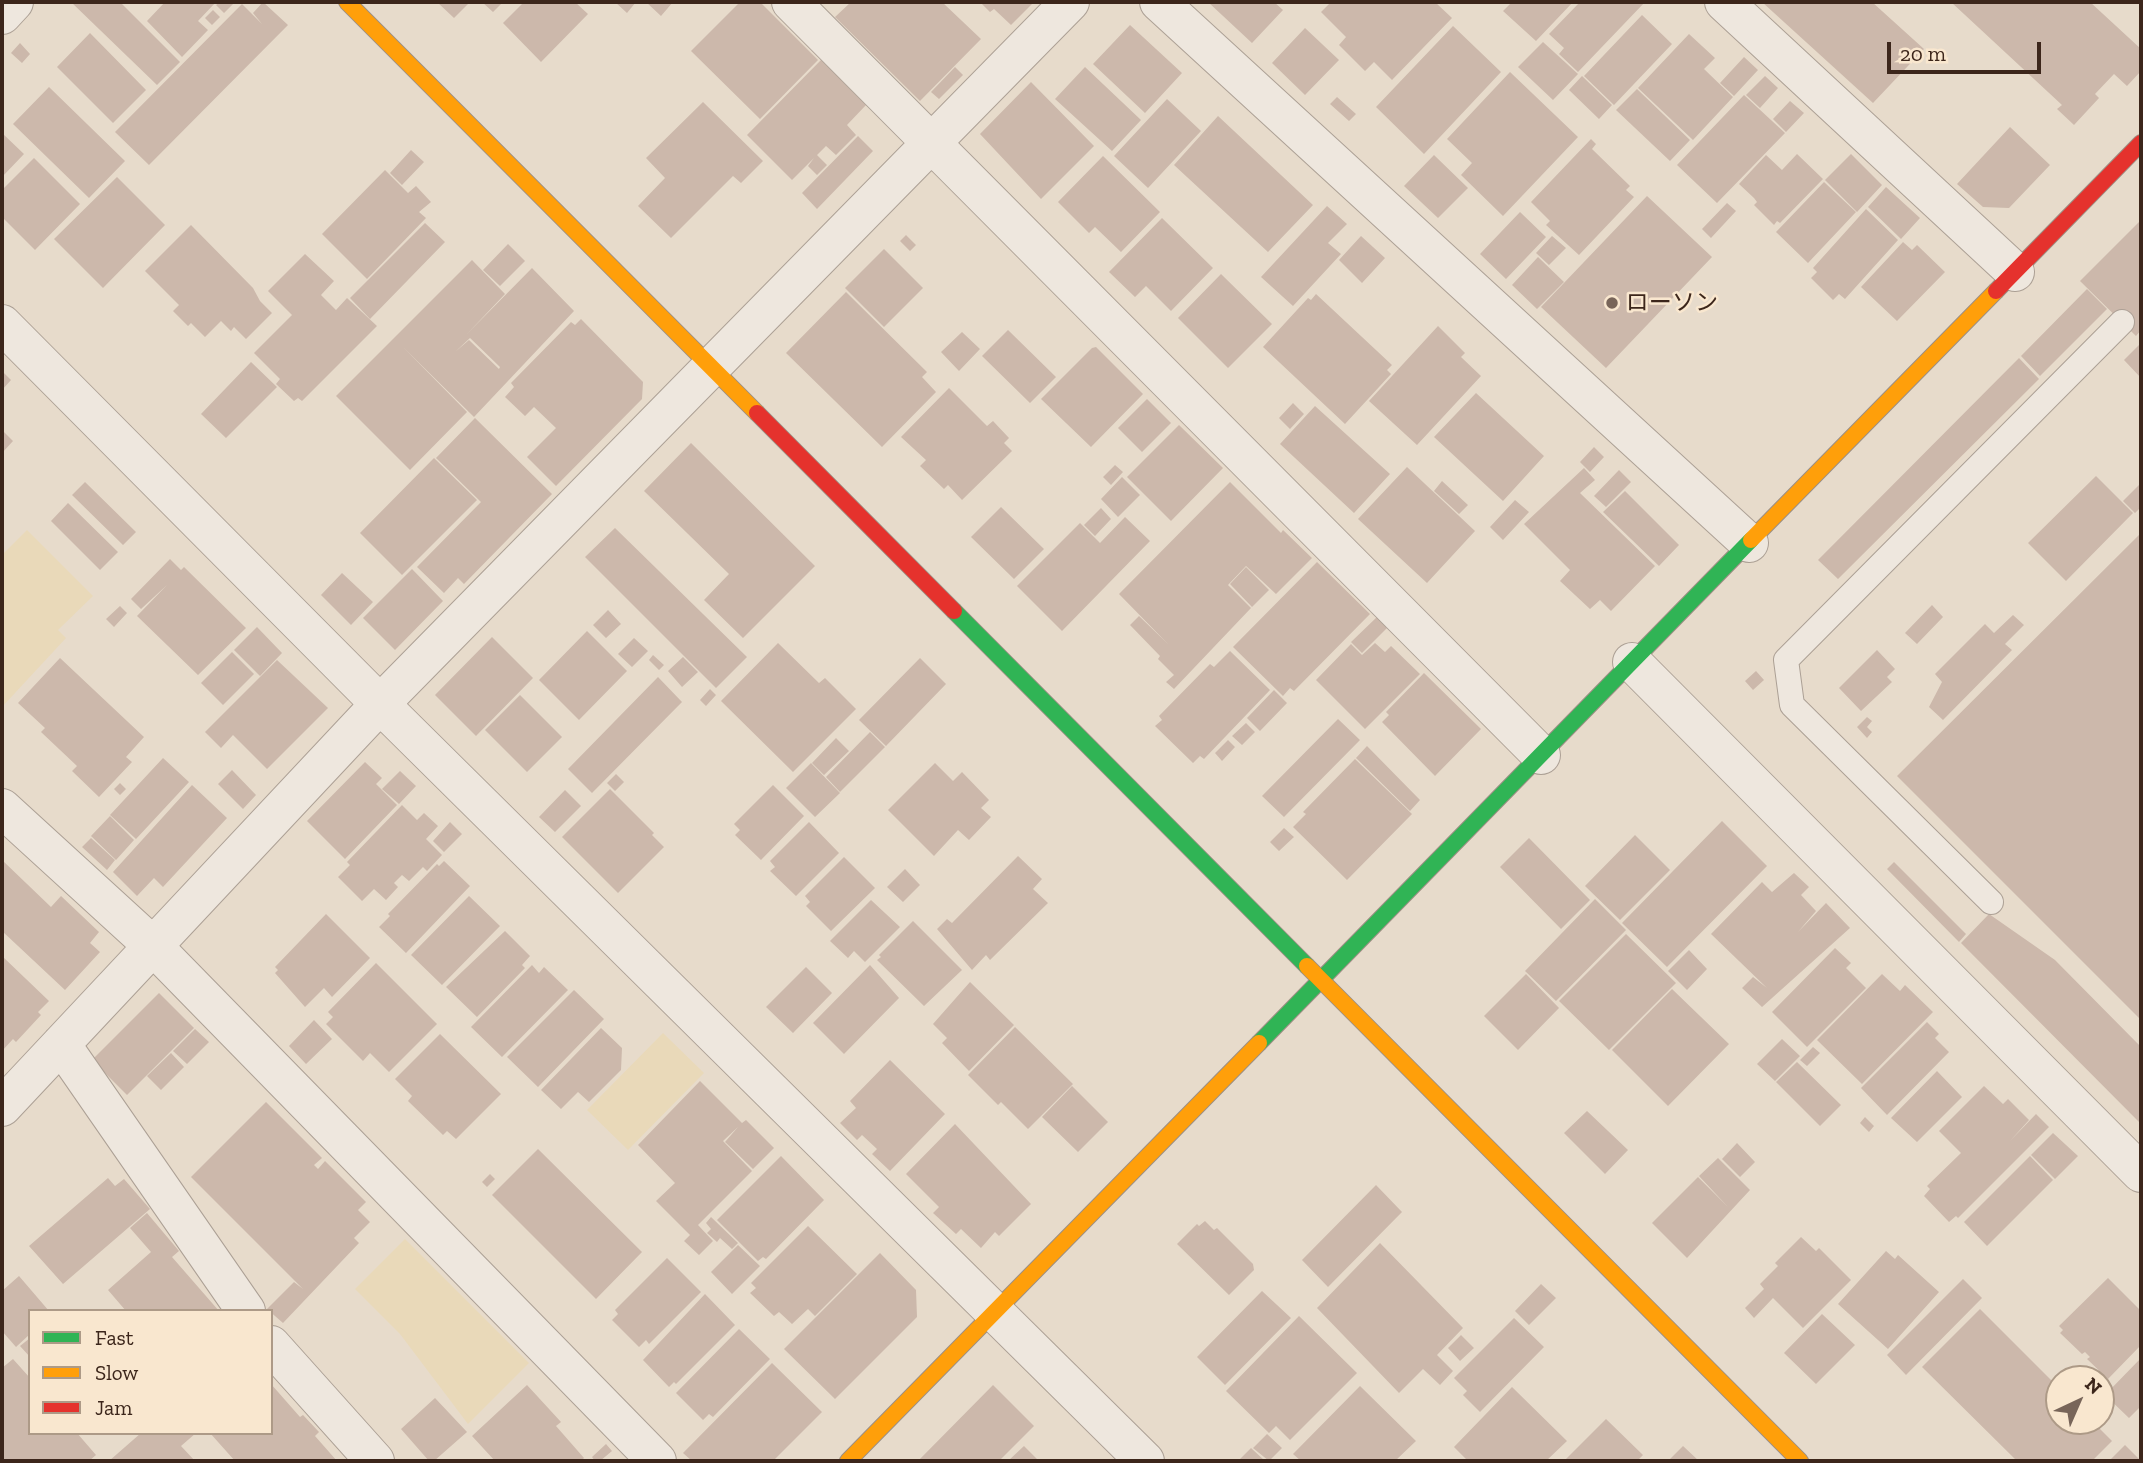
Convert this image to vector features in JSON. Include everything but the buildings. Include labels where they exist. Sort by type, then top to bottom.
[{"type":"street","points":[[2,15],[14,2]]},
{"type":"street","points":[[348,2],[1800,1461]]},
{"type":"street","points":[[791,2],[1541,755]]},
{"type":"street","points":[[2,1107],[380,704],[1070,2]]},
{"type":"street","points":[[1158,2],[1749,543]]},
{"type":"street","points":[[1724,2],[2015,272]]},
{"type":"street","points":[[848,1461],[2141,143]]},
{"type":"street","points":[[2,324],[380,704],[1145,1461]]},
{"type":"street","points":[[1632,662],[2141,1173]]},
{"type":"street","points":[[2,808],[153,946],[657,1461]]},
{"type":"street","points":[[61,1044],[245,1309]]},
{"type":"street","points":[[273,1347],[375,1461]]},
{"type":"lane","points":[[1991,902],[1792,705],[1786,660],[2122,322]]},
{"type":"shaded area","points":[[27,530],[93,596],[58,630],[66,638],[2,707],[2,555]]},
{"type":"shaded area","points":[[663,1033],[704,1073],[628,1150],[587,1110]]},
{"type":"shaded area","points":[[405,1239],[529,1363],[468,1424],[400,1334],[355,1289]]},
{"type":"traffic: fast","points":[[1259,1043],[1751,540]]},
{"type":"traffic: fast","points":[[954,611],[1307,966]]},
{"type":"traffic: slow","points":[[347,2],[757,413]]},
{"type":"traffic: slow","points":[[1751,540],[1996,291]]},
{"type":"traffic: slow","points":[[1307,966],[1800,1461]]},
{"type":"traffic: slow","points":[[848,1461],[1259,1043]]},
{"type":"traffic: jam","points":[[1996,291],[2141,143]]},
{"type":"traffic: jam","points":[[757,413],[954,611]]},
{"type":"place","name":"ローソン","points":[[1612,303]]}]
